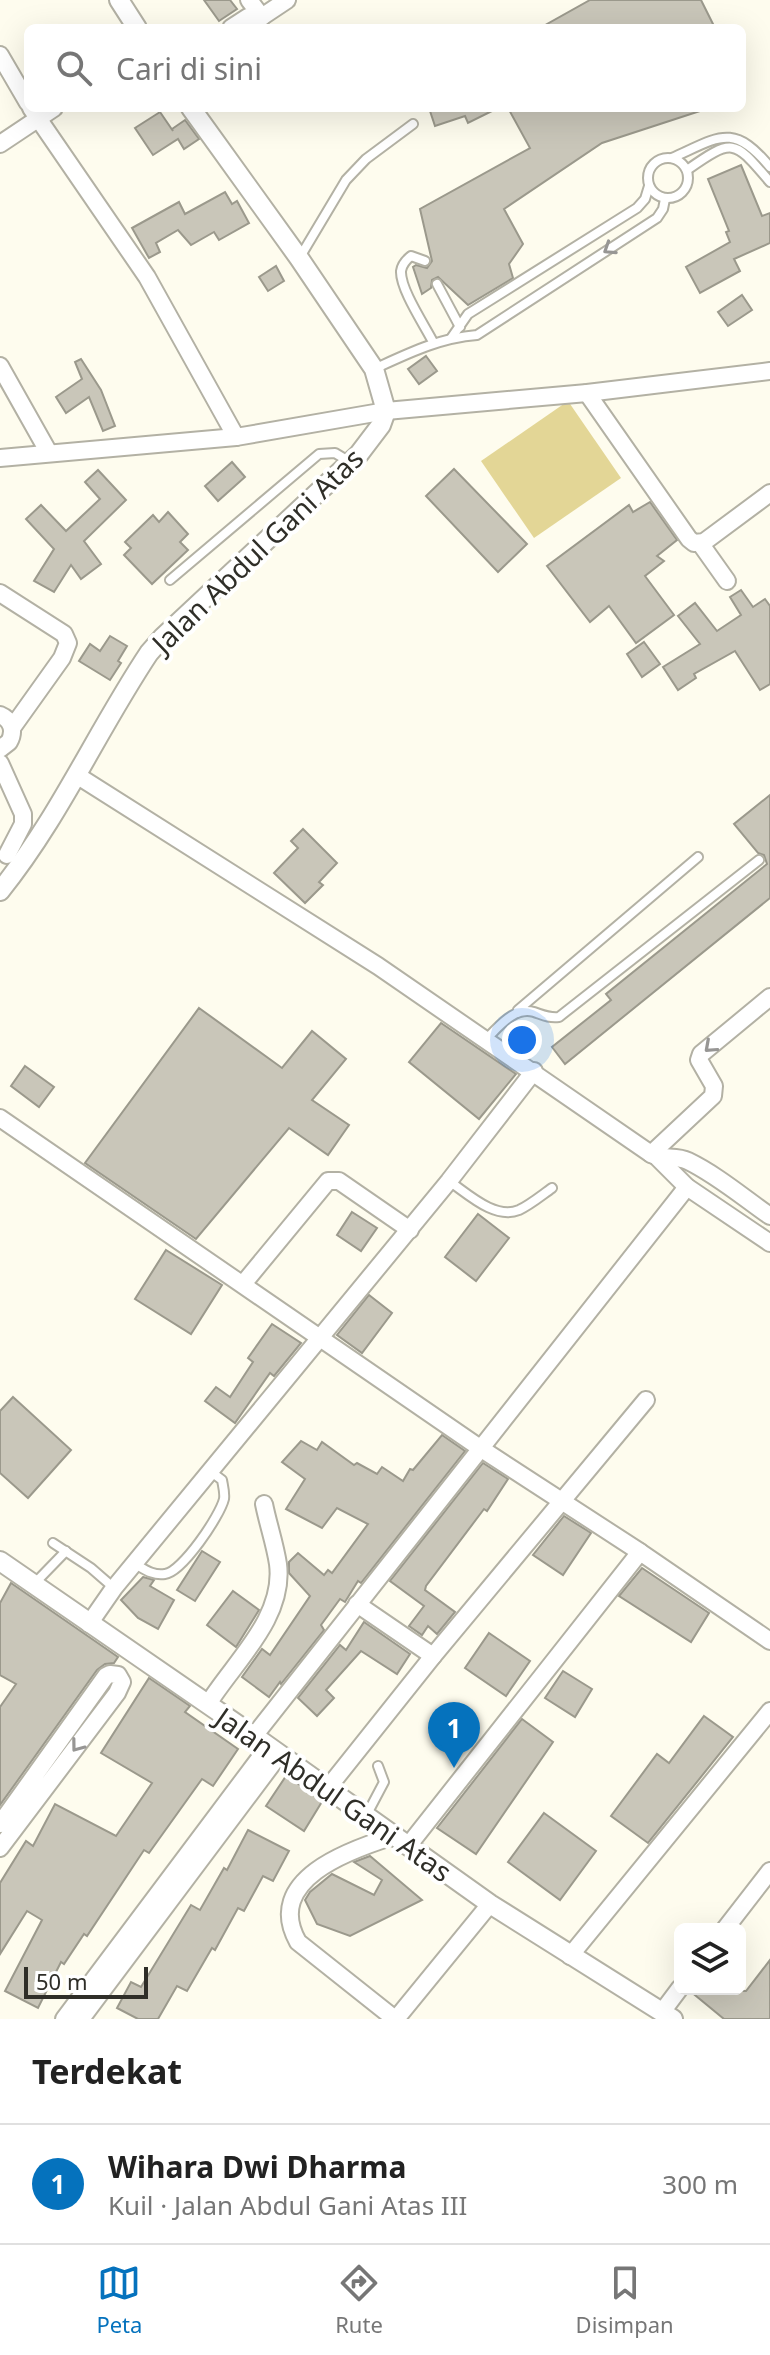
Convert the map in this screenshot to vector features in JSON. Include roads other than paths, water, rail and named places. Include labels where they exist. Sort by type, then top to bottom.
[{"type":"street","points":[[119,0],[134,24]]},
{"type":"street","points":[[249,0],[258,22]]},
{"type":"street","points":[[258,22],[287,0]]},
{"type":"street","points":[[237,24],[248,17],[258,22]]},
{"type":"street","points":[[0,55],[24,96]]},
{"type":"street","points":[[194,112],[374,369],[386,411]]},
{"type":"street","points":[[0,144],[34,114],[147,277],[236,437]]},
{"type":"street","points":[[0,366],[49,453]]},
{"type":"street","points":[[0,458],[236,437],[386,411],[587,393],[770,371]]},
{"type":"street","points":[[587,393],[689,539],[700,543],[727,581]]},
{"type":"street","name":"Jalan Abdul Gani Atas","points":[[0,891],[9,857],[78,776],[138,669],[156,645],[351,462],[381,425],[386,411]]},
{"type":"street","points":[[700,543],[770,493]]},
{"type":"street","points":[[0,593],[64,634],[68,643],[62,658],[12,728],[9,742],[0,749]]},
{"type":"street","points":[[0,715],[10,722],[12,728]]},
{"type":"street","points":[[0,763],[23,814],[23,824],[9,857]]},
{"type":"street","points":[[78,776],[378,966],[534,1071],[655,1156],[687,1187],[770,1243]]},
{"type":"street","points":[[655,1156],[714,1092],[714,1086],[699,1060],[701,1054],[770,997]]},
{"type":"street","points":[[89,1624],[114,1588],[410,1230],[534,1071]]},
{"type":"street","points":[[0,1118],[480,1448],[769,1637]]},
{"type":"street","points":[[655,1156],[674,1156],[693,1164],[770,1216]]},
{"type":"street","points":[[243,1284],[328,1181],[339,1181],[410,1230]]},
{"type":"street","points":[[81,2019],[114,1963],[267,1746],[357,1604],[687,1187]]},
{"type":"street","points":[[327,1789],[646,1400]]},
{"type":"street","points":[[208,1704],[250,1646],[273,1606],[278,1566],[264,1504]]},
{"type":"street","points":[[490,1904],[395,2019],[298,1942],[291,1930],[290,1917],[299,1887],[349,1849],[401,1841],[640,1552]]},
{"type":"street","name":"Jalan Abdul Gani Atas","points":[[0,1561],[490,1904],[667,2016]]},
{"type":"street","points":[[357,1604],[433,1656]]},
{"type":"street","points":[[0,1824],[106,1676],[118,1675],[122,1682],[117,1693],[0,1848]]},
{"type":"street","points":[[570,1956],[770,1711]]},
{"type":"street","points":[[730,1923],[770,1871]]},
{"type":"street","points":[[64,2019],[114,1963]]},
{"type":"street","points":[[667,2016],[677,1995]]},
{"type":"lane","points":[[299,258],[346,180],[366,159],[413,124]]},
{"type":"lane","points":[[452,337],[468,314],[637,208],[645,199],[649,186],[648,172],[657,161],[725,136],[735,137],[754,148],[770,167]]},
{"type":"lane","points":[[687,170],[713,150],[729,148],[746,155],[770,182]]},
{"type":"lane","points":[[649,186],[658,197],[665,199],[672,199],[684,191],[687,170],[678,160],[671,158]]},
{"type":"lane","points":[[374,369],[433,342],[477,335],[657,218],[665,199]]},
{"type":"lane","points":[[569,250],[580,268]]},
{"type":"lane","points":[[425,261],[411,256],[404,262],[401,272],[403,286],[433,342]]},
{"type":"lane","points":[[437,284],[460,327]]},
{"type":"lane","points":[[170,580],[319,454],[335,453],[351,462]]},
{"type":"lane","points":[[486,1039],[698,857]]},
{"type":"lane","points":[[511,1016],[525,1011],[545,1017],[559,1017],[759,860]]},
{"type":"lane","points":[[449,1181],[479,1202],[503,1213],[519,1210],[552,1188]]},
{"type":"lane","points":[[135,1564],[150,1573],[163,1574],[174,1571],[185,1560],[224,1500],[222,1480],[210,1471]]},
{"type":"lane","points":[[53,1543],[91,1568],[114,1588]]},
{"type":"lane","points":[[33,1584],[66,1551]]},
{"type":"lane","points":[[366,1816],[384,1782],[378,1766]]},
{"type":"place","name":"Wihara Dwi Dharma","points":[[454,1768]]}]
